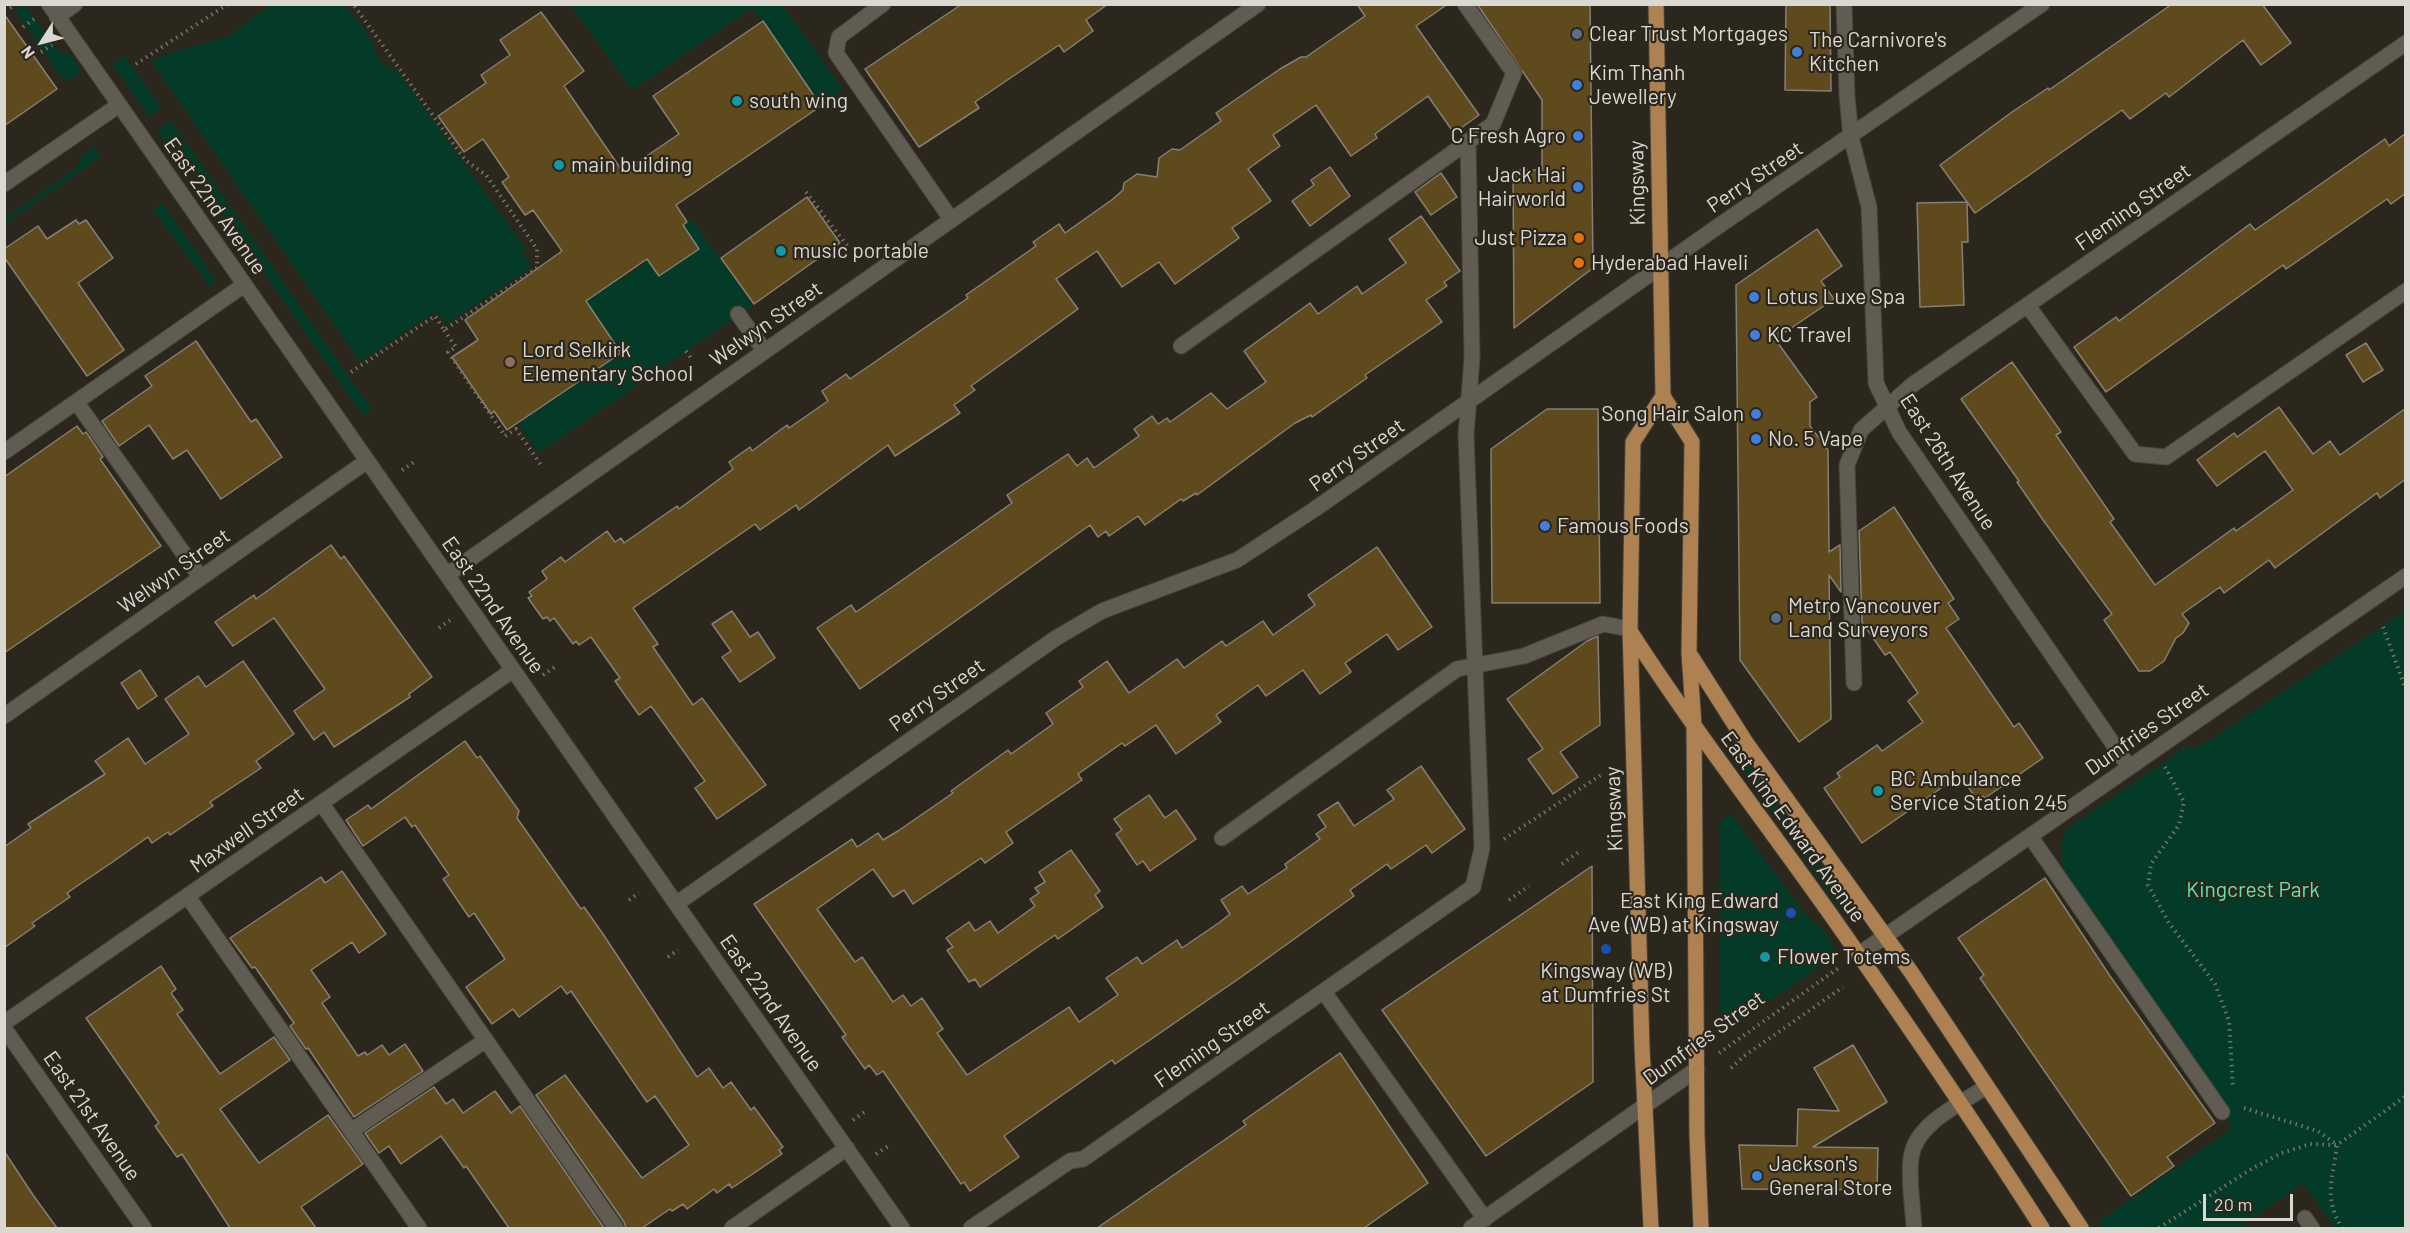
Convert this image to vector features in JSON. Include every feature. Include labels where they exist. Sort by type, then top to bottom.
[{"type":"main road","name":"Kingsway","points":[[1651,1228],[1630,630],[1633,442],[1663,396],[1656,4]]},
{"type":"main road","points":[[1663,396],[1692,442],[1689,653],[1694,725],[1701,1228]]},
{"type":"main road","name":"East King Edward Avenue","points":[[1630,630],[1694,725],[1961,1104],[2042,1228]]},
{"type":"main road","name":"East King Edward Avenue","points":[[1689,653],[1747,744],[1885,936],[2081,1228]]},
{"type":"street","points":[[53,11],[75,4]]},
{"type":"street","points":[[883,4],[839,37],[836,53],[951,219]]},
{"type":"street","name":"Welwyn Street","points":[[447,575],[1258,4]]},
{"type":"street","points":[[1180,346],[1493,124],[1514,73],[1465,4]]},
{"type":"street","name":"East 26th Avenue","points":[[1844,4],[1847,96],[1851,137],[1869,207],[1876,383],[1899,432],[2129,767]]},
{"type":"street","name":"Perry Street","points":[[676,904],[1056,638],[1102,611],[1237,560],[1315,509],[2042,4]]},
{"type":"street","name":"East 22nd Avenue","points":[[53,11],[903,1228]]},
{"type":"street","name":"Fleming Street","points":[[1854,683],[1847,465],[1861,430],[1912,385],[2406,43]]},
{"type":"street","points":[[4,184],[119,105]]},
{"type":"street","points":[[1468,141],[1472,358],[1466,435],[1482,848]]},
{"type":"street","points":[[4,452],[244,285]]},
{"type":"street","points":[[2028,306],[2135,454],[2166,457],[2406,291]]},
{"type":"street","points":[[738,315],[764,350]]},
{"type":"street","points":[[77,402],[201,578]]},
{"type":"street","name":"Welwyn Street","points":[[4,716],[367,461]]},
{"type":"street","name":"Dumfries Street","points":[[1858,955],[2406,576]]},
{"type":"street","points":[[1222,838],[1457,669],[1524,656],[1603,624],[1630,630]]},
{"type":"street","name":"Maxwell Street","points":[[4,1023],[513,670]]},
{"type":"street","points":[[322,804],[616,1228]]},
{"type":"street","points":[[2030,836],[2222,1112]]},
{"type":"street","name":"Fleming Street","points":[[971,1228],[1070,1161],[1083,1159],[1473,887],[1482,848]]},
{"type":"street","points":[[188,897],[419,1228]]},
{"type":"street","points":[[1324,992],[1485,1219]]},
{"type":"street","name":"East 21st Avenue","points":[[4,1028],[144,1228]]},
{"type":"street","points":[[351,1131],[486,1040]]},
{"type":"street","name":"Dumfries Street","points":[[1471,1228],[1697,1069]]},
{"type":"street","points":[[1914,1228],[1911,1159],[1917,1139],[1931,1124],[1986,1087]]},
{"type":"street","points":[[732,1228],[847,1148]]},
{"type":"path","points":[[136,64],[228,4]]},
{"type":"path","points":[[353,4],[465,160],[486,174],[537,249],[537,268],[444,330]]},
{"type":"path","points":[[23,27],[34,18]]},
{"type":"path","points":[[41,52],[53,44]]},
{"type":"path","points":[[806,192],[848,247]]},
{"type":"path","points":[[351,372],[435,316],[456,347],[448,352],[505,436],[518,428],[541,465]]},
{"type":"path","points":[[686,351],[691,358]]},
{"type":"path","points":[[402,470],[414,462]]},
{"type":"path","points":[[439,628],[450,620]]},
{"type":"path","points":[[2383,627],[2406,690]]},
{"type":"path","points":[[542,676],[555,667]]},
{"type":"path","points":[[2162,763],[2184,802],[2179,825],[2151,864],[2148,885],[2169,923],[2216,984],[2229,1021],[2234,1091]]},
{"type":"path","points":[[1482,848],[1496,845],[1604,773]]},
{"type":"path","points":[[1562,864],[1580,851]]},
{"type":"path","points":[[1509,900],[1529,886]]},
{"type":"path","points":[[629,900],[639,893]]},
{"type":"path","points":[[668,957],[678,950]]},
{"type":"path","name":"Dumfries Street","points":[[1697,1069],[1858,955]]},
{"type":"path","points":[[1731,1068],[1743,1056],[1843,987]]},
{"type":"path","points":[[2159,1228],[2282,1153],[2310,1144],[2337,1145],[2406,1096]]},
{"type":"path","points":[[2242,1107],[2318,1131],[2337,1145]]},
{"type":"path","points":[[852,1121],[866,1111]]},
{"type":"path","points":[[876,1155],[890,1145]]},
{"type":"path","points":[[2337,1145],[2330,1198],[2332,1212],[2342,1228]]},
{"type":"green space","points":[[272,4],[342,5],[354,16],[369,37],[378,60],[399,73],[526,249],[522,252],[532,267],[446,324],[436,311],[360,362],[152,62],[162,55],[227,37]]},
{"type":"green space","points":[[25,5],[57,50],[71,55],[81,70],[71,80],[62,78],[15,10]]},
{"type":"green space","points":[[571,5],[782,5],[843,89],[822,104],[752,8],[632,90]]},
{"type":"green space","points":[[125,56],[161,108],[149,117],[112,64]]},
{"type":"green space","points":[[171,121],[372,410],[363,416],[177,147],[167,145],[157,131]]},
{"type":"green space","points":[[94,146],[101,157],[5,224],[5,218],[79,166],[81,156]]},
{"type":"green space","points":[[162,203],[214,277],[212,289],[153,209]]},
{"type":"green space","points":[[692,219],[753,305],[539,453],[518,424],[622,352],[582,295],[613,274],[619,281],[647,262],[642,254]]},
{"type":"green space","name":"Kingcrest Park","points":[[2405,611],[2405,1228],[2335,1228],[2303,1183],[2239,1228],[2103,1228],[2098,1222],[2233,1128],[2055,873],[2064,866],[2061,847],[2063,837],[2068,828],[2184,748],[2199,747]]},
{"type":"green space","points":[[1743,754],[1841,897],[1847,912],[1838,907],[1740,766],[1739,757]]},
{"type":"green space","points":[[1732,815],[1806,915],[1827,934],[1835,951],[1833,958],[1732,1026],[1725,1025],[1720,1016],[1720,823],[1725,817]]},
{"type":"building","points":[[962,4],[1108,4],[1086,20],[1093,31],[1064,52],[1059,45],[975,102],[979,108],[919,147],[865,69]]},
{"type":"building","points":[[1357,4],[1448,4],[1416,26],[1479,115],[1454,133],[1428,96],[1375,134],[1377,138],[1351,156],[1316,105],[1273,135],[1280,146],[1248,169],[1271,201],[1232,228],[1239,238],[1175,284],[1159,262],[1122,287],[1097,251],[1056,279],[1078,309],[971,386],[975,390],[954,405],[960,413],[895,456],[888,445],[799,510],[796,505],[760,530],[755,524],[633,608],[658,644],[653,647],[693,705],[702,698],[766,785],[717,819],[695,788],[705,781],[651,706],[639,715],[615,681],[620,678],[591,637],[579,645],[576,641],[573,644],[554,618],[550,621],[547,617],[543,619],[528,598],[532,596],[529,592],[547,579],[542,571],[561,557],[565,562],[607,531],[615,542],[621,538],[624,543],[677,506],[679,509],[733,469],[729,462],[750,447],[752,451],[787,425],[789,428],[828,401],[822,391],[846,374],[850,379],[968,298],[966,295],[1036,246],[1033,242],[1059,224],[1065,233],[1113,199],[1123,190],[1124,183],[1137,174],[1157,177],[1159,158],[1172,149],[1180,150],[1221,121],[1216,113],[1280,69],[1301,57],[1306,57],[1365,16]]},
{"type":"building","points":[[1477,4],[1590,4],[1593,268],[1514,328],[1513,170],[1542,170],[1542,100]]},
{"type":"building","points":[[1786,4],[1830,4],[1831,91],[1785,90]]},
{"type":"building","points":[[2172,4],[2262,4],[2291,43],[2261,65],[2243,40],[2169,97],[2166,93],[2130,119],[2122,110],[1975,213],[1940,165],[2012,112],[2048,88],[2049,90]]},
{"type":"building","points":[[541,12],[584,71],[564,86],[623,172],[679,134],[653,96],[763,21],[821,106],[676,205],[687,222],[683,225],[699,249],[659,276],[647,259],[586,301],[621,353],[507,430],[494,411],[491,414],[452,357],[478,340],[465,320],[562,251],[533,210],[525,215],[502,182],[509,177],[483,139],[464,152],[438,116],[486,83],[481,75],[510,55],[500,40]]},
{"type":"building","points":[[4,14],[57,89],[4,126]]},
{"type":"building","points":[[2406,133],[2406,193],[2391,204],[2387,199],[2286,269],[2283,265],[2106,392],[2074,347],[2116,317],[2119,321],[2250,224],[2255,230],[2385,139],[2389,146]]},
{"type":"building","points":[[1330,167],[1350,196],[1310,226],[1292,201],[1314,185],[1311,180]]},
{"type":"building","points":[[1441,173],[1457,197],[1431,215],[1415,192]]},
{"type":"building","name":"music portable","points":[[807,197],[840,243],[754,304],[721,258]]},
{"type":"building","points":[[1967,202],[1968,242],[1962,242],[1964,305],[1920,307],[1917,203]]},
{"type":"building","points":[[1421,216],[1460,271],[1444,282],[1447,286],[1426,300],[1442,322],[1365,375],[1367,378],[1312,417],[1311,415],[1295,423],[1197,495],[1196,493],[1183,501],[1181,499],[1145,525],[1138,516],[1109,536],[1106,531],[1098,537],[1090,525],[860,689],[817,628],[851,605],[856,612],[898,583],[1012,503],[1007,495],[1068,454],[1077,466],[1087,458],[1094,468],[1139,436],[1134,429],[1152,416],[1158,424],[1167,418],[1170,422],[1211,393],[1227,409],[1266,382],[1244,351],[1310,303],[1318,314],[1357,286],[1362,294],[1406,263],[1389,239]]},
{"type":"building","points":[[76,220],[79,224],[86,220],[113,258],[78,283],[124,350],[87,376],[4,257],[4,249],[38,226],[47,239]]},
{"type":"building","points":[[1817,229],[1842,266],[1821,281],[1834,299],[1775,339],[1817,397],[1810,402],[1810,426],[1828,450],[1829,552],[1840,545],[1841,592],[1829,575],[1831,719],[1799,742],[1740,660],[1736,285]]},
{"type":"building","points":[[196,341],[251,422],[256,419],[282,457],[221,499],[187,450],[173,459],[149,425],[119,446],[102,421],[152,386],[145,376]]},
{"type":"building","points":[[2366,343],[2383,370],[2363,382],[2346,355]]},
{"type":"building","points":[[2012,362],[2061,432],[2056,435],[2114,519],[2110,522],[2155,585],[2234,528],[2236,531],[2293,490],[2265,451],[2217,486],[2197,460],[2234,433],[2237,437],[2279,407],[2313,454],[2330,441],[2340,455],[2406,408],[2406,479],[2380,498],[2377,493],[2275,568],[2269,560],[2224,593],[2220,587],[2182,614],[2189,623],[2183,633],[2176,638],[2164,661],[2150,671],[2139,671],[2104,620],[2112,614],[2043,520],[2017,482],[2019,481],[1961,399]]},
{"type":"building","name":"Famous Foods","points":[[1547,409],[1598,409],[1600,603],[1492,603],[1491,449]]},
{"type":"building","points":[[77,426],[83,434],[86,432],[103,457],[100,459],[161,546],[4,653],[4,477]]},
{"type":"building","points":[[1894,507],[1954,599],[1948,603],[1959,619],[1946,628],[2014,727],[2019,723],[2043,758],[1985,798],[1983,796],[1977,800],[1960,775],[1862,843],[1824,788],[1840,777],[1837,773],[1877,745],[1882,751],[1923,722],[1908,701],[1918,693],[1890,652],[1885,655],[1862,622],[1859,531]]},
{"type":"building","points":[[331,545],[341,559],[344,556],[432,677],[409,694],[410,697],[334,747],[324,732],[314,740],[294,711],[325,689],[274,618],[233,646],[215,622],[254,595],[256,599]]},
{"type":"building","points":[[1377,547],[1432,627],[1398,650],[1387,634],[1345,663],[1351,672],[1320,694],[1303,670],[1266,696],[1258,685],[1216,715],[1221,722],[1176,754],[1156,725],[1125,746],[1122,743],[1078,774],[1082,780],[1006,832],[1013,843],[985,863],[981,858],[913,904],[904,890],[893,897],[873,869],[817,909],[855,962],[862,957],[893,1002],[903,995],[911,1006],[922,998],[943,1029],[937,1033],[967,1075],[1069,1007],[1079,1022],[1118,995],[1106,978],[1137,957],[1142,964],[1177,940],[1182,948],[1220,922],[1230,914],[1221,900],[1242,886],[1248,894],[1287,868],[1285,864],[1320,839],[1316,834],[1326,827],[1318,815],[1338,802],[1354,826],[1394,799],[1387,790],[1421,766],[1465,829],[1432,853],[1426,845],[1391,869],[1387,864],[1350,890],[1354,896],[1244,975],[1115,1064],[1112,1060],[1004,1136],[1019,1157],[970,1191],[964,1182],[961,1184],[883,1071],[877,1075],[869,1065],[865,1069],[842,1037],[846,1035],[754,904],[852,839],[857,847],[878,833],[883,840],[953,793],[951,791],[1008,750],[1011,754],[1053,724],[1046,713],[1083,687],[1079,681],[1107,661],[1129,693],[1177,659],[1184,668],[1222,641],[1226,646],[1263,621],[1273,635],[1315,605],[1308,595]]},
{"type":"building","points":[[732,611],[750,637],[758,632],[775,658],[740,682],[722,657],[731,651],[712,624]]},
{"type":"building","points":[[1598,636],[1600,725],[1560,752],[1578,777],[1553,794],[1528,759],[1543,749],[1507,699],[1587,641]]},
{"type":"building","points":[[243,661],[294,734],[256,761],[261,768],[210,802],[213,806],[170,835],[168,832],[152,843],[148,837],[67,893],[70,897],[32,923],[35,926],[4,948],[4,847],[31,828],[28,824],[105,774],[95,761],[128,738],[145,764],[189,734],[165,699],[198,676],[206,687]]},
{"type":"building","points":[[140,670],[157,696],[138,709],[121,683]]},
{"type":"building","points":[[465,741],[477,758],[480,756],[519,811],[517,818],[581,909],[584,907],[603,934],[697,1077],[709,1068],[723,1088],[731,1082],[751,1110],[754,1107],[783,1147],[779,1150],[782,1154],[732,1188],[729,1184],[717,1193],[714,1189],[687,1209],[683,1204],[672,1211],[670,1209],[642,1228],[626,1228],[536,1095],[565,1075],[642,1178],[689,1145],[655,1096],[647,1102],[571,991],[567,994],[561,986],[519,1017],[513,1009],[492,1024],[466,987],[505,959],[474,913],[469,917],[443,879],[449,875],[415,825],[412,827],[405,817],[363,846],[346,820],[368,805],[371,809]]},
{"type":"building","points":[[1149,795],[1165,818],[1176,810],[1196,839],[1150,871],[1143,861],[1137,865],[1116,834],[1122,830],[1114,819]]},
{"type":"building","points":[[1071,850],[1100,891],[1095,895],[1103,907],[1058,939],[1055,935],[980,987],[975,979],[969,982],[947,950],[953,947],[946,938],[969,922],[975,931],[990,921],[998,933],[1035,906],[1030,899],[1039,893],[1035,888],[1045,882],[1039,872]]},
{"type":"building","points":[[1592,866],[1593,1082],[1486,1156],[1382,1010]]},
{"type":"building","points":[[342,871],[386,934],[359,953],[352,942],[311,970],[330,997],[322,1003],[358,1056],[365,1052],[367,1055],[382,1045],[389,1055],[405,1044],[423,1071],[354,1117],[308,1048],[306,1049],[290,1026],[294,1023],[255,967],[252,968],[230,938],[321,877],[325,883]]},
{"type":"building","points":[[2045,878],[2110,976],[2215,1123],[2167,1157],[2174,1166],[2131,1196],[1980,978],[1984,975],[1958,938]]},
{"type":"building","points":[[161,966],[176,989],[171,993],[183,1010],[177,1014],[220,1074],[274,1037],[290,1060],[220,1109],[259,1163],[328,1115],[363,1164],[301,1207],[316,1228],[230,1228],[182,1154],[177,1157],[155,1126],[159,1123],[86,1018]]},
{"type":"building","points":[[1853,1045],[1887,1102],[1813,1147],[1878,1148],[1877,1190],[1742,1189],[1739,1145],[1797,1146],[1798,1109],[1839,1111],[1814,1068]]},
{"type":"building","points":[[1340,1053],[1428,1183],[1364,1228],[1097,1228],[1246,1125],[1243,1121]]},
{"type":"building","points":[[434,1087],[446,1104],[453,1099],[463,1113],[495,1091],[511,1113],[520,1106],[604,1228],[509,1228],[466,1166],[464,1168],[441,1136],[401,1164],[389,1146],[379,1153],[365,1133]]},
{"type":"building","points":[[4,1151],[33,1195],[57,1228],[4,1228]]},
{"type":"place","name":"Clear Trust Mortgages","points":[[1577,34]]},
{"type":"place","name":"The Carnivore's Kitchen","points":[[1797,52]]},
{"type":"place","name":"Kim Thanh Jewellery","points":[[1577,85]]},
{"type":"place","name":"south wing","points":[[737,101]]},
{"type":"place","name":"C Fresh Agro","points":[[1578,136]]},
{"type":"place","name":"main building","points":[[559,165]]},
{"type":"place","name":"Jack Hai Hairworld","points":[[1578,187]]},
{"type":"place","name":"Just Pizza","points":[[1579,238]]},
{"type":"place","name":"music portable","points":[[781,251]]},
{"type":"place","name":"Hyderabad Haveli","points":[[1579,263]]},
{"type":"place","name":"Lotus Luxe Spa","points":[[1754,297]]},
{"type":"place","name":"KC Travel","points":[[1755,335]]},
{"type":"place","name":"Lord Selkirk Elementary School","points":[[510,362]]},
{"type":"place","name":"Song Hair Salon","points":[[1756,414]]},
{"type":"place","name":"No. 5 Vape","points":[[1756,439]]},
{"type":"place","name":"Famous Foods","points":[[1545,526]]},
{"type":"place","name":"Metro Vancouver Land Surveyors","points":[[1776,618]]},
{"type":"place","name":"BC Ambulance Service Station 245","points":[[1878,791]]},
{"type":"place","name":"East King Edward Ave (WB) at Kingsway","points":[[1791,913]]},
{"type":"place","name":"Kingsway (WB) at Dumfries St","points":[[1606,949]]},
{"type":"place","name":"Flower Totems","points":[[1765,957]]},
{"type":"place","name":"Jackson's General Store","points":[[1757,1176]]}]
